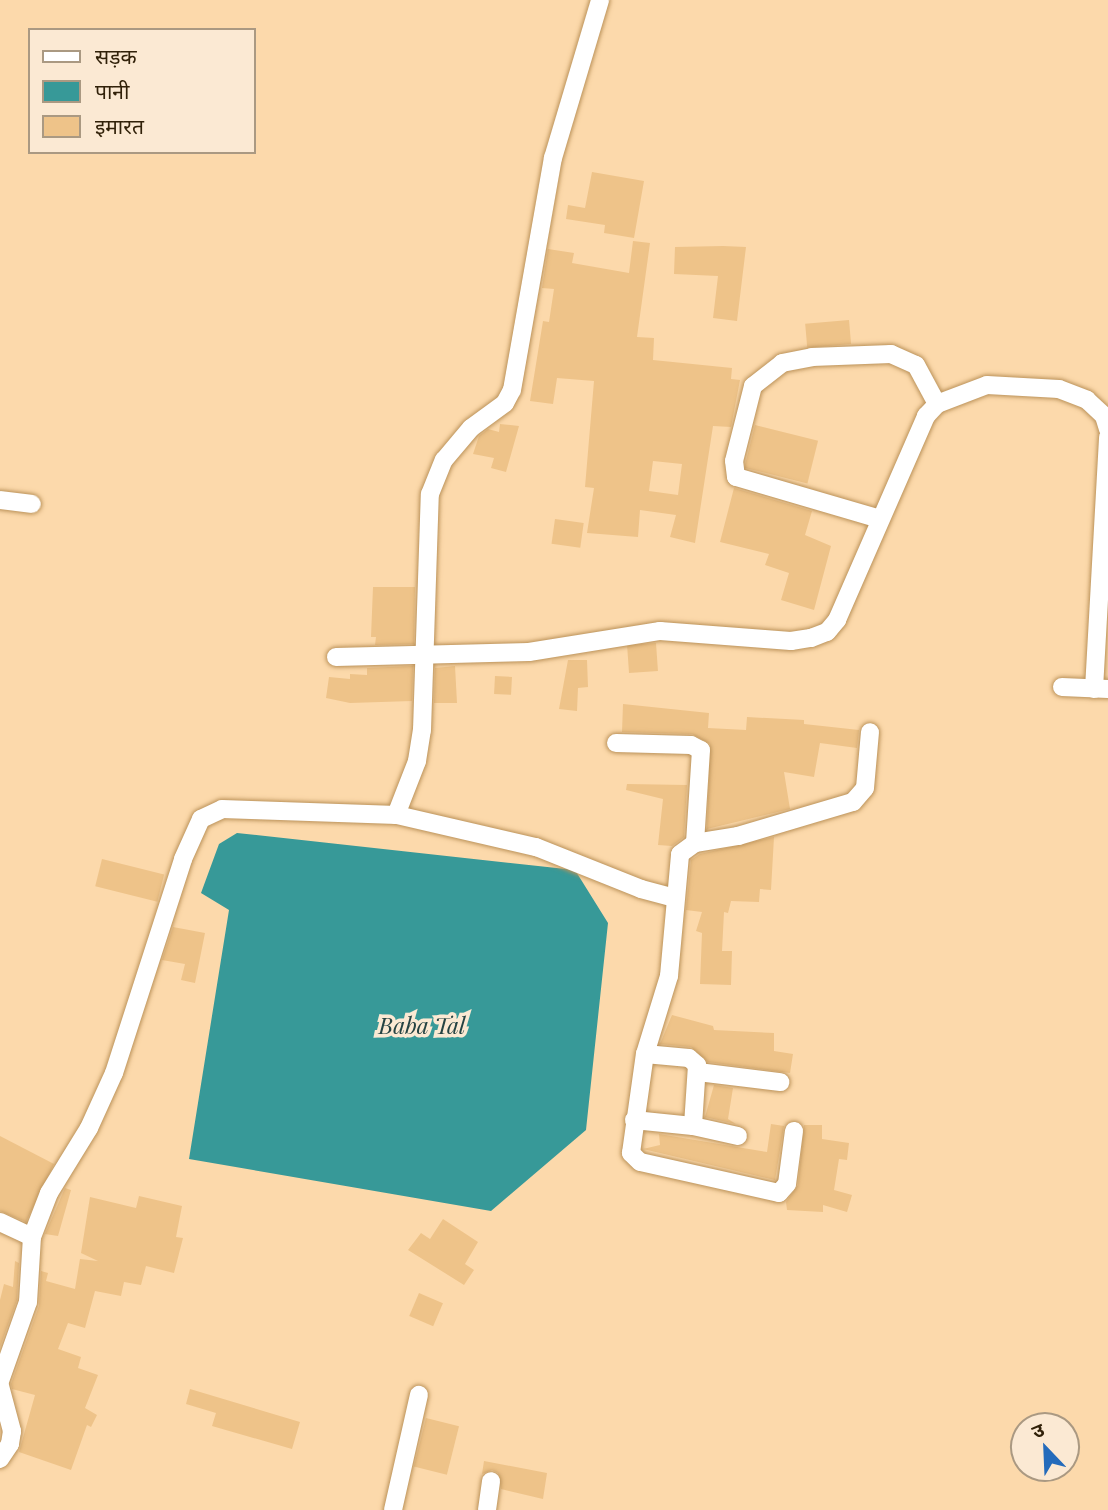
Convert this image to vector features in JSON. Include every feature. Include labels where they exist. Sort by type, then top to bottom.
[{"type":"street","points":[[396,815],[417,761],[430,494],[444,460],[471,428],[505,403],[512,390],[553,158],[600,0]]},
{"type":"street","points":[[880,519],[736,477],[734,461],[753,386],[782,363],[811,357],[891,354],[915,365],[937,404]]},
{"type":"street","points":[[336,657],[529,652],[660,631],[791,641],[811,638],[827,632],[837,620],[926,416],[937,404],[987,386],[1059,389],[1087,400],[1104,416],[1108,429]]},
{"type":"street","points":[[1062,687],[1101,689],[1108,437]]},
{"type":"street","points":[[0,500],[32,504]]},
{"type":"street","points":[[794,1131],[787,1184],[779,1194],[640,1162],[631,1153],[645,1054],[669,976],[680,854],[695,843],[738,836],[853,802],[865,788],[870,732]]},
{"type":"street","points":[[616,743],[691,745],[701,750],[695,843]]},
{"type":"street","points":[[0,1459],[10,1444],[12,1431],[0,1383],[28,1302],[32,1237],[50,1193],[89,1128],[114,1073],[186,849],[201,819],[222,809],[396,815],[537,847],[641,889],[674,898]]},
{"type":"street","points":[[645,1054],[689,1058],[698,1072],[693,1126]]},
{"type":"street","points":[[698,1072],[780,1082]]},
{"type":"street","points":[[634,1120],[693,1126],[738,1136]]},
{"type":"street","points":[[0,1222],[32,1237]]},
{"type":"street","points":[[393,1510],[419,1395]]},
{"type":"street","points":[[487,1510],[491,1481]]},
{"type":"water","name":"Baba Tal","points":[[237,833],[575,870],[608,923],[586,1130],[491,1211],[189,1159],[229,910],[201,893],[219,844]]},
{"type":"building","points":[[592,172],[644,181],[634,238],[604,233],[605,225],[566,219],[568,205],[585,208]]},
{"type":"building","points":[[633,241],[650,243],[637,337],[654,338],[653,360],[732,368],[731,379],[740,380],[731,427],[713,426],[695,543],[670,537],[676,515],[640,510],[638,537],[587,533],[594,488],[585,487],[594,381],[557,378],[553,404],[530,401],[543,321],[549,322],[554,289],[542,288],[548,249],[574,253],[572,263],[629,273]],"holes":[[[653,461],[682,464],[678,495],[649,491]]]},
{"type":"building","points":[[675,247],[746,247],[737,321],[713,318],[718,276],[674,274]]},
{"type":"building","points":[[849,320],[851,344],[807,348],[805,324]]},
{"type":"building","points":[[500,424],[519,426],[506,472],[491,468],[494,458],[473,454],[479,436],[488,429],[499,432]]},
{"type":"building","points":[[755,425],[818,441],[807,483],[744,468]]},
{"type":"building","points":[[734,488],[812,511],[805,535],[831,546],[814,610],[781,600],[789,573],[765,565],[769,554],[720,542]]},
{"type":"building","points":[[555,519],[584,523],[580,548],[552,544]]},
{"type":"building","points":[[373,587],[415,587],[414,644],[375,645],[376,637],[371,637]]},
{"type":"building","points":[[656,643],[658,671],[629,673],[627,645]]},
{"type":"building","points":[[568,660],[587,660],[588,687],[578,688],[577,711],[559,709]]},
{"type":"building","points":[[413,666],[412,701],[350,703],[326,698],[329,677],[350,679],[350,674],[367,675],[367,668]]},
{"type":"building","points":[[455,666],[457,703],[434,703],[435,668]]},
{"type":"building","points":[[495,676],[512,677],[511,695],[494,694]]},
{"type":"building","points":[[623,704],[709,713],[708,728],[746,730],[747,717],[804,720],[804,724],[859,730],[857,748],[820,743],[814,777],[784,772],[790,809],[707,829],[710,744],[692,734],[622,732]]},
{"type":"building","points":[[627,784],[687,785],[684,837],[672,846],[658,845],[663,799],[626,790]]},
{"type":"building","points":[[774,837],[771,890],[760,889],[759,902],[731,901],[728,913],[724,912],[722,951],[732,951],[731,985],[700,984],[702,933],[696,931],[702,912],[686,910],[691,860],[700,854]]},
{"type":"building","points":[[102,859],[164,874],[157,902],[95,886]]},
{"type":"building","points":[[173,927],[205,933],[195,983],[181,980],[185,964],[162,960]]},
{"type":"building","points":[[672,1015],[713,1026],[714,1030],[774,1033],[774,1051],[793,1054],[790,1073],[708,1062],[691,1047],[660,1044]]},
{"type":"building","points":[[714,1085],[733,1088],[728,1119],[736,1124],[705,1117]]},
{"type":"building","points":[[771,1124],[784,1126],[775,1180],[643,1149],[660,1145],[659,1134],[767,1152]]},
{"type":"building","points":[[804,1125],[822,1125],[822,1139],[849,1143],[847,1160],[839,1159],[834,1190],[852,1195],[847,1212],[823,1205],[823,1212],[787,1210],[786,1202],[798,1185]]},
{"type":"building","points":[[0,1136],[54,1164],[26,1222],[0,1211]]},
{"type":"building","points":[[65,1188],[71,1190],[58,1236],[45,1234]]},
{"type":"building","points":[[139,1196],[182,1206],[176,1237],[183,1238],[174,1273],[146,1266],[141,1285],[124,1282],[121,1296],[95,1291],[85,1328],[68,1323],[58,1349],[81,1357],[78,1368],[98,1375],[85,1408],[97,1415],[91,1427],[87,1425],[71,1470],[19,1452],[35,1395],[12,1389],[11,1384],[39,1306],[41,1271],[48,1273],[46,1281],[75,1289],[80,1259],[98,1261],[81,1253],[90,1197],[136,1208]]},
{"type":"building","points":[[443,1219],[478,1242],[465,1264],[474,1270],[464,1285],[408,1250],[421,1233],[430,1239]]},
{"type":"building","points":[[15,1261],[19,1263],[17,1300],[0,1347],[0,1300],[4,1284],[13,1287]]},
{"type":"building","points":[[419,1293],[443,1303],[433,1326],[409,1316]]},
{"type":"building","points":[[190,1389],[300,1422],[292,1449],[212,1426],[216,1413],[186,1404]]},
{"type":"building","points":[[426,1418],[459,1426],[447,1475],[414,1467]]},
{"type":"building","points":[[484,1461],[547,1473],[543,1499],[501,1489],[498,1473],[492,1470],[482,1474]]}]
